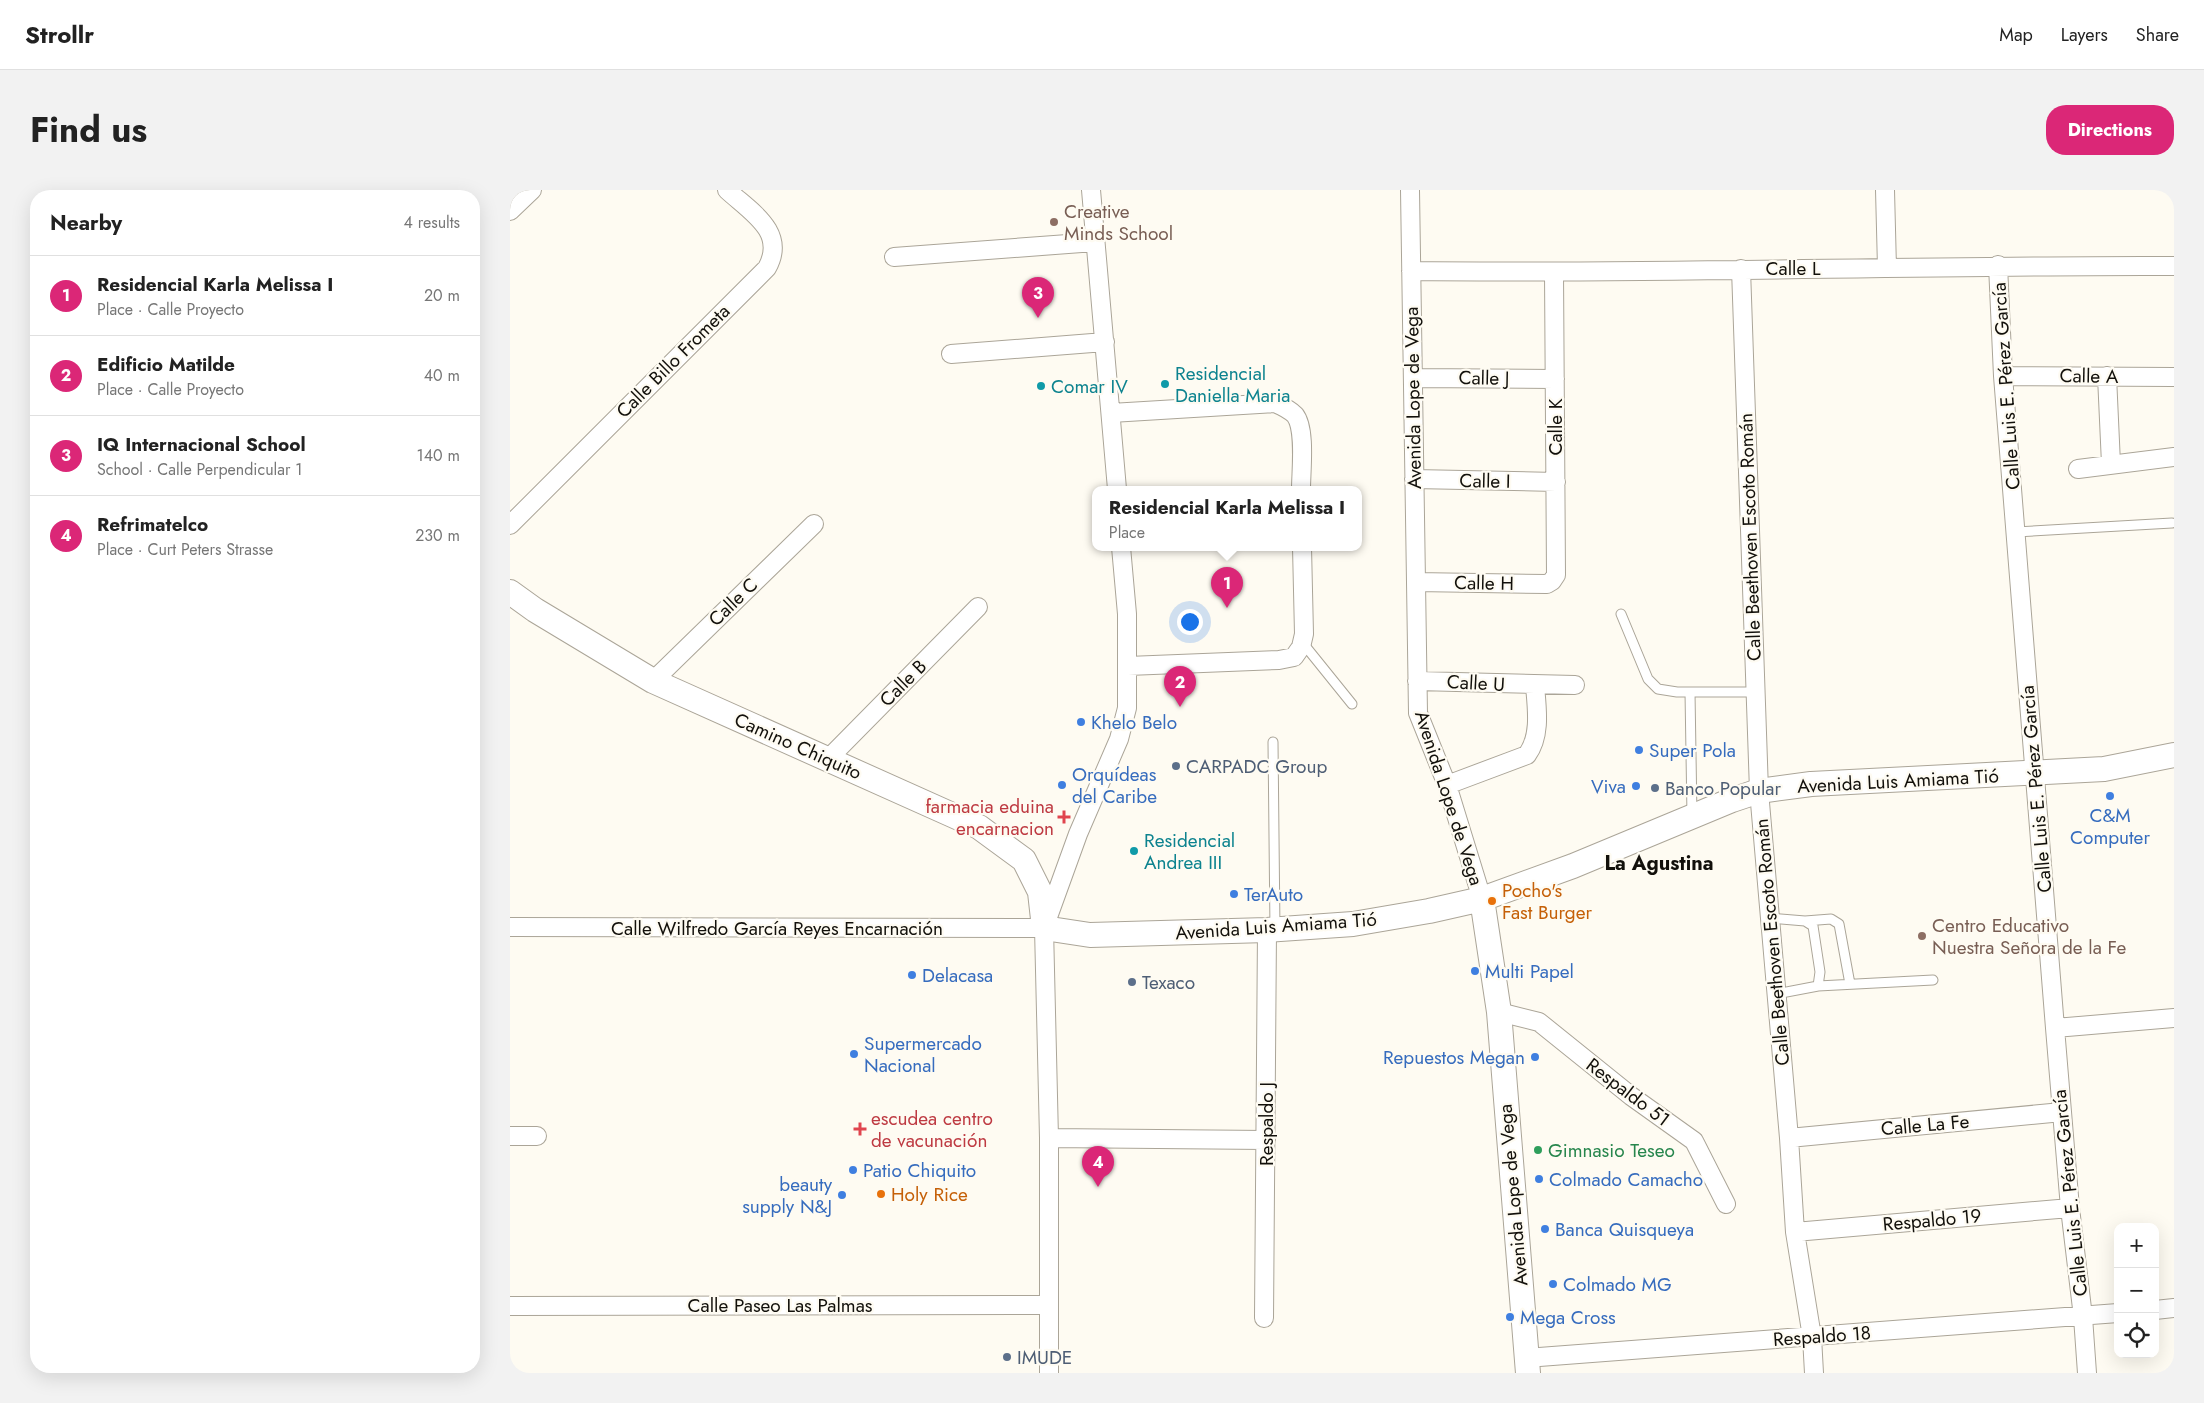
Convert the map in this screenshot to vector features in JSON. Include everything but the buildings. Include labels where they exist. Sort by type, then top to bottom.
[{"type":"main road","name":"Camino Chiquito","points":[[510,592],[535,610],[653,681],[979,827],[1024,860],[1040,892],[1044,928]]},
{"type":"main road","name":"Avenida Luis Amiama Tió","points":[[1044,928],[1090,935],[1271,930],[1353,924],[1482,899],[1573,866],[1692,816],[1759,791],[1811,784],[2104,769],[2174,754]]},
{"type":"main road","name":"Avenida Lope de Vega","points":[[1482,899],[1499,1012],[1527,1365]]},
{"type":"street","points":[[510,211],[532,190]]},
{"type":"street","name":"Calle Billo Frometa","points":[[510,525],[766,268],[773,256],[774,244],[771,233],[727,190]]},
{"type":"street","points":[[1091,190],[1117,486]]},
{"type":"street","name":"Avenida Lope de Vega","points":[[1410,190],[1418,713],[1447,785],[1482,899]]},
{"type":"street","points":[[1885,190],[1887,268]]},
{"type":"street","points":[[894,257],[1095,242]]},
{"type":"street","name":"Calle L","points":[[1411,271],[1554,273],[1998,265],[2174,266]]},
{"type":"street","name":"Calle Luis E. Pérez García","points":[[1998,265],[2004,376],[2034,774],[2070,1208],[2083,1317],[2087,1373]]},
{"type":"street","name":"Calle Beethoven Escoto Román","points":[[1741,269],[1759,791],[1789,1138],[1795,1232],[1812,1337],[1814,1373]]},
{"type":"street","name":"Calle K","points":[[1552,581],[1556,575],[1554,273]]},
{"type":"street","points":[[950,354],[1105,342]]},
{"type":"street","name":"Calle A","points":[[2004,376],[2174,377]]},
{"type":"street","points":[[2106,376],[2111,464]]},
{"type":"street","name":"Calle J","points":[[1413,378],[1555,379]]},
{"type":"street","points":[[1111,414],[1275,403],[1288,409],[1296,416],[1300,428],[1301,486]]},
{"type":"street","points":[[2078,469],[2174,457]]},
{"type":"street","name":"Calle I","points":[[1414,479],[1556,482]]},
{"type":"street","name":"Calle C","points":[[653,681],[814,524]]},
{"type":"street","points":[[1049,1373],[1049,1138],[1044,928],[1078,834],[1119,739],[1126,708],[1128,666],[1121,551]]},
{"type":"street","points":[[1128,666],[1279,660],[1294,657],[1302,642],[1302,551]]},
{"type":"street","name":"Calle H","points":[[1416,582],[1547,584],[1552,581]]},
{"type":"street","name":"Calle B","points":[[828,759],[978,606]]},
{"type":"street","name":"Calle U","points":[[1418,680],[1535,686],[1575,685]]},
{"type":"street","points":[[1447,785],[1527,755],[1534,746],[1536,736],[1535,686]]},
{"type":"street","name":"Calle Wilfredo García Reyes Encarnación","points":[[510,927],[1044,928]]},
{"type":"street","name":"Respaldo J","points":[[1264,1318],[1271,930]]},
{"type":"street","name":"Respaldo 51","points":[[1499,1012],[1539,1022],[1631,1096],[1694,1141],[1726,1204]]},
{"type":"street","points":[[2055,1028],[2174,1018]]},
{"type":"street","name":"Calle La Fe","points":[[1789,1138],[2062,1112]]},
{"type":"street","points":[[510,1136],[538,1136]]},
{"type":"street","points":[[1049,1138],[1266,1140]]},
{"type":"street","name":"Respaldo 19","points":[[1795,1232],[2070,1208]]},
{"type":"street","name":"Calle Paseo Las Palmas","points":[[510,1306],[1049,1305]]},
{"type":"street","points":[[2159,1310],[2174,1308]]},
{"type":"street","name":"Respaldo 18","points":[[1527,1365],[1812,1337],[2114,1314]]},
{"type":"lane","points":[[2016,532],[2172,522]]},
{"type":"lane","points":[[1621,614],[1648,679],[1658,689],[1690,692],[1755,692]]},
{"type":"lane","points":[[1302,642],[1352,704]]},
{"type":"lane","points":[[1690,692],[1692,816]]},
{"type":"lane","points":[[1271,930],[1273,742]]},
{"type":"lane","points":[[1770,918],[1805,921],[1831,919],[1839,924],[1850,984]]},
{"type":"lane","points":[[1805,921],[1813,926],[1820,972],[1818,986]]},
{"type":"lane","points":[[1776,994],[1818,986],[1933,980]]},
{"type":"place","name":"Creative Minds School","points":[[1054,222]]},
{"type":"place","name":"IQ Internacional School","points":[[1038,318]]},
{"type":"place","name":"Residencial Daniella Maria","points":[[1165,384]]},
{"type":"place","name":"Comar IV","points":[[1041,386]]},
{"type":"place","name":"Residencial Karla Melissa I","points":[[1227,608]]},
{"type":"place","name":"Edificio Matilde","points":[[1180,707]]},
{"type":"place","name":"Khelo Belo","points":[[1081,722]]},
{"type":"place","name":"Super Pola","points":[[1639,750]]},
{"type":"place","name":"CARPADC Group","points":[[1176,766]]},
{"type":"place","name":"Orquídeas del Caribe","points":[[1062,785]]},
{"type":"place","name":"Viva","points":[[1636,786]]},
{"type":"place","name":"Banco Popular","points":[[1655,788]]},
{"type":"place","name":"C&M Computer","points":[[2110,796]]},
{"type":"place","name":"farmacia eduina encarnacion","points":[[1064,817]]},
{"type":"place","name":"Residencial Andrea III","points":[[1134,851]]},
{"type":"place","name":"TerAuto","points":[[1234,894]]},
{"type":"place","name":"Pocho's Fast Burger","points":[[1492,901]]},
{"type":"place","name":"Centro Educativo Nuestra Señora de la Fe","points":[[1922,936]]},
{"type":"place","name":"Multi Papel","points":[[1475,971]]},
{"type":"place","name":"Delacasa","points":[[912,975]]},
{"type":"place","name":"Texaco","points":[[1132,982]]},
{"type":"place","name":"Supermercado Nacional","points":[[854,1054]]},
{"type":"place","name":"Repuestos Megan","points":[[1535,1057]]},
{"type":"place","name":"escudea centro de vacunación","points":[[860,1129]]},
{"type":"place","name":"Gimnasio Teseo","points":[[1538,1150]]},
{"type":"place","name":"Patio Chiquito","points":[[853,1170]]},
{"type":"place","name":"Colmado Camacho","points":[[1539,1179]]},
{"type":"place","name":"Refrimatelco","points":[[1098,1187]]},
{"type":"place","name":"Holy Rice","points":[[881,1194]]},
{"type":"place","name":"beauty supply N&J","points":[[842,1195]]},
{"type":"place","name":"Banca Quisqueya","points":[[1545,1229]]},
{"type":"place","name":"Colmado MG","points":[[1553,1284]]},
{"type":"place","name":"Mega Cross","points":[[1510,1317]]},
{"type":"place","name":"IMUDE","points":[[1007,1357]]},
{"type":"district","name":"La Agustina","points":[[1659,863]]}]
